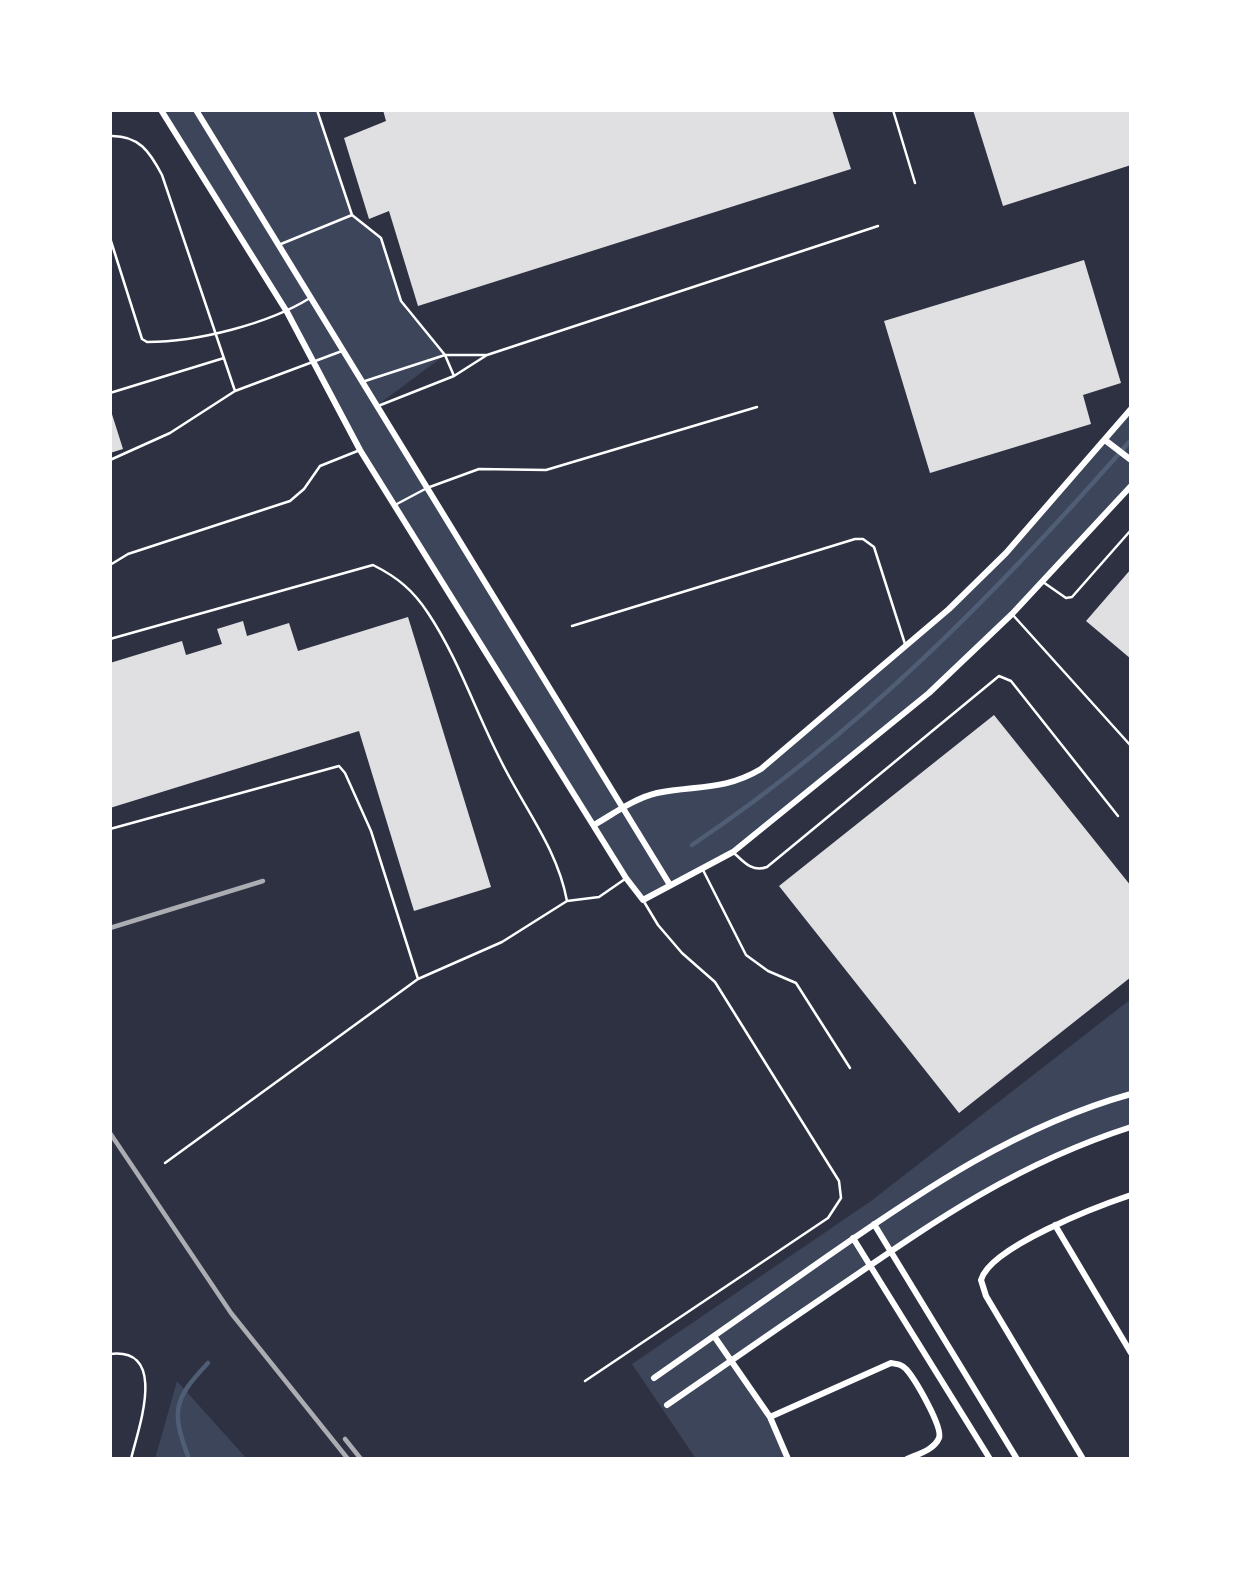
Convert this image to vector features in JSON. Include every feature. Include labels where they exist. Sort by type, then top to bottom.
[{"type":"street","points":[[160,110],[316,361],[360,450],[626,878],[643,900],[704,870],[733,852],[929,693],[1012,614],[1131,486]]},
{"type":"street","points":[[196,110],[375,407],[670,885]]},
{"type":"street","points":[[594,825],[657,793],[720,787],[743,780],[761,769],[906,647],[1006,553],[1131,409]]},
{"type":"street","points":[[1105,440],[1131,460]]},
{"type":"street","points":[[654,1378],[853,1238],[957,1170],[1037,1127],[1131,1094]]},
{"type":"street","points":[[667,1405],[870,1265],[1013,1174],[1078,1144],[1131,1127]]},
{"type":"street","points":[[1083,1459],[986,1296],[981,1280],[989,1264],[1055,1225],[1131,1195]]},
{"type":"street","points":[[874,1224],[1017,1459]]},
{"type":"street","points":[[1055,1225],[1131,1353]]},
{"type":"street","points":[[853,1238],[990,1459]]},
{"type":"street","points":[[714,1336],[770,1417],[788,1459]]},
{"type":"street","points":[[770,1417],[891,1363],[899,1364],[909,1373],[940,1428],[937,1442],[932,1447],[907,1459]]},
{"type":"lane","points":[[317,110],[352,215],[378,233],[405,309],[445,355],[454,376]]},
{"type":"lane","points":[[894,110],[915,183]]},
{"type":"lane","points":[[110,136],[135,139],[158,167],[235,391]]},
{"type":"lane","points":[[278,246],[352,215]]},
{"type":"lane","points":[[375,407],[454,376],[487,355],[878,226]]},
{"type":"lane","points":[[110,238],[144,341],[216,335],[287,312],[310,298]]},
{"type":"lane","points":[[110,460],[170,433],[235,391],[342,351]]},
{"type":"lane","points":[[361,383],[445,355],[487,355]]},
{"type":"lane","points":[[110,393],[224,358]]},
{"type":"lane","points":[[396,505],[427,488],[479,469],[525,472],[565,465],[757,407]]},
{"type":"lane","points":[[110,565],[128,554],[290,501],[304,489],[320,466],[360,450]]},
{"type":"lane","points":[[1043,582],[1066,598],[1072,597],[1131,530]]},
{"type":"lane","points":[[572,626],[855,539],[863,539],[876,552],[906,647]]},
{"type":"lane","points":[[110,639],[373,565],[399,578],[428,612],[457,666],[519,799],[550,847],[561,871],[566,901]]},
{"type":"lane","points":[[1012,614],[1131,746]]},
{"type":"lane","points":[[733,852],[750,867],[767,867],[999,676],[1011,681],[1118,816]]},
{"type":"lane","points":[[110,829],[339,766],[345,773],[371,831],[418,979]]},
{"type":"lane","points":[[704,870],[746,955],[768,971],[796,982],[850,1068]]},
{"type":"lane","points":[[165,1163],[418,979],[502,942],[566,901],[599,897],[626,878]]},
{"type":"lane","points":[[585,1381],[828,1218],[841,1198],[839,1181],[715,982],[700,965],[682,953],[658,925],[643,900]]},
{"type":"lane","points":[[110,1354],[127,1354],[134,1358],[146,1378],[147,1396],[131,1459]]},
{"type":"shaded area","points":[[161,110],[317,110],[352,215],[381,238],[405,309],[445,355],[375,407],[623,808],[650,796],[743,780],[906,647],[1006,553],[1131,409],[1131,486],[1043,582],[929,693],[733,852],[643,900],[360,450],[316,361]]},
{"type":"shaded area","points":[[1131,999],[1131,1129],[1013,1174],[891,1251],[875,1224],[854,1238],[870,1265],[731,1361],[770,1417],[788,1459],[696,1459],[632,1364],[871,1201]]},
{"type":"shaded area","points":[[177,1381],[247,1459],[155,1459]]},
{"type":"building","points":[[383,110],[832,110],[851,169],[418,306],[389,211],[369,219],[344,138],[386,121]]},
{"type":"building","points":[[973,110],[1131,110],[1131,165],[1003,206]]},
{"type":"building","points":[[1084,260],[1121,383],[1083,395],[1091,424],[930,473],[884,321]]},
{"type":"building","points":[[110,408],[123,449],[110,453]]},
{"type":"building","points":[[1131,569],[1131,659],[1086,621]]},
{"type":"building","points":[[408,617],[491,887],[414,911],[359,731],[110,808],[110,663],[182,641],[186,655],[222,644],[217,629],[243,621],[247,636],[289,623],[298,651]]},
{"type":"building","points":[[994,715],[1131,886],[1131,977],[959,1113],[779,886]]},
{"type":"waterway","points":[[692,845],[812,756],[925,657],[1030,551],[1131,440]]},
{"type":"waterway","points":[[189,1459],[179,1429],[179,1407],[188,1387],[208,1363]]},
{"type":"railway","points":[[110,928],[263,881]]},
{"type":"railway","points":[[110,1133],[231,1313],[348,1459]]},
{"type":"railway","points":[[345,1439],[361,1459]]}]
